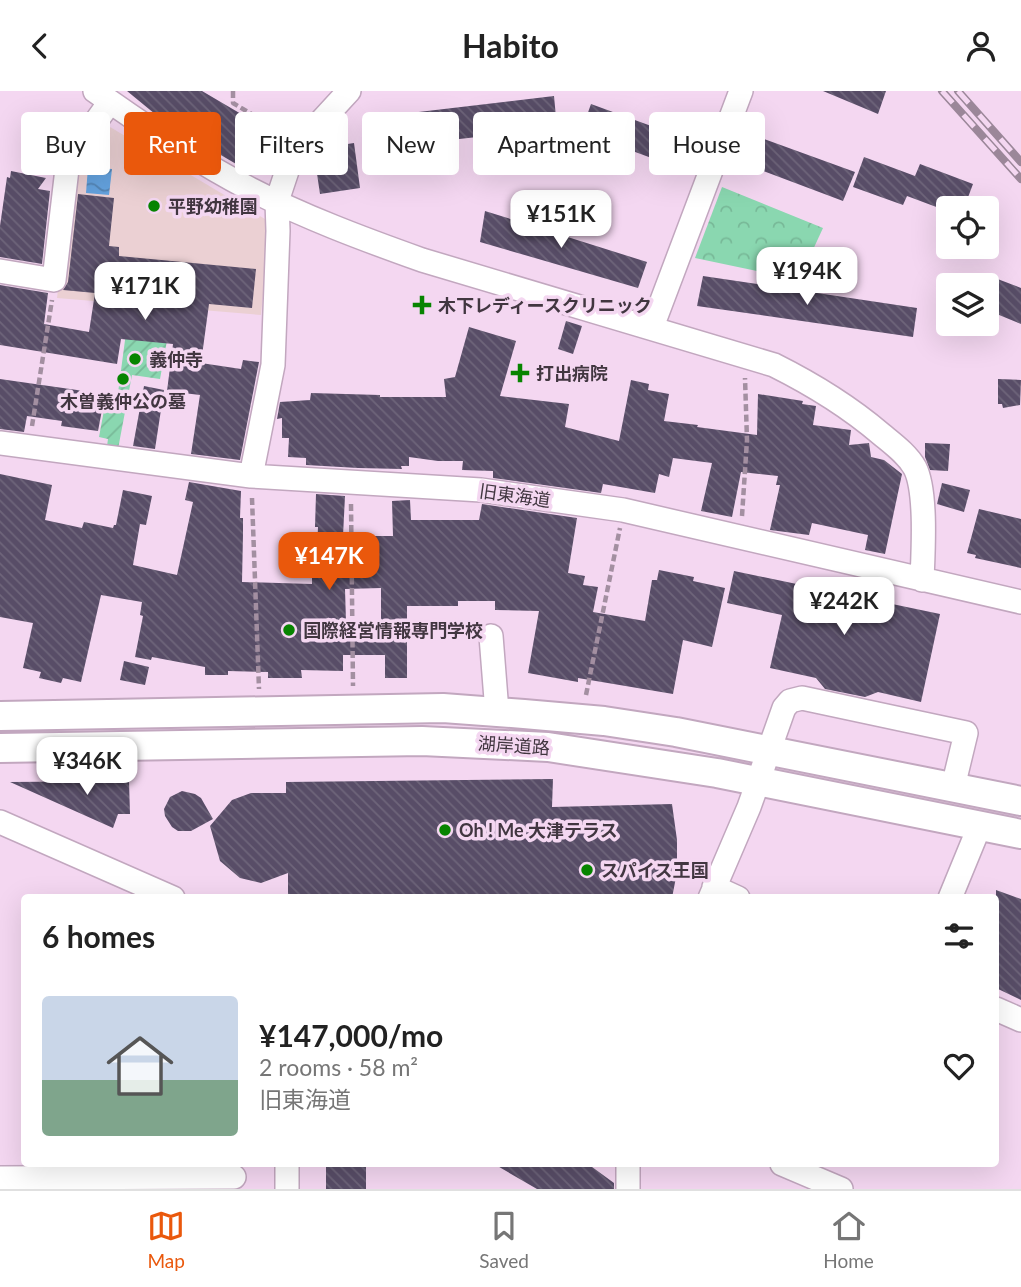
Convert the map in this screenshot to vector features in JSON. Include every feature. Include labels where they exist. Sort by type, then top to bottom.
[{"type":"main road","name":"湖岸道路","points":[[0,716],[443,709],[497,712],[604,721],[769,750],[1021,801]]},
{"type":"main road","name":"湖岸道路","points":[[0,748],[422,741],[548,747],[758,781],[1021,834]]},
{"type":"street","points":[[330,112],[349,91]]},
{"type":"street","points":[[652,327],[741,91]]},
{"type":"street","points":[[0,271],[54,280],[67,169],[100,94],[152,131],[228,177],[366,240],[422,260],[774,365],[818,387],[855,412],[900,450],[915,469],[920,490],[922,580]]},
{"type":"street","points":[[251,476],[273,365],[277,201],[286,175]]},
{"type":"street","name":"旧東海道","points":[[0,443],[251,476],[481,490],[624,510],[1021,602]]},
{"type":"street","points":[[491,636],[497,712]]},
{"type":"street","points":[[712,893],[749,807],[784,708],[790,701],[802,698],[966,733],[953,787]]},
{"type":"street","points":[[0,822],[164,894]]},
{"type":"street","points":[[952,894],[980,825]]},
{"type":"street","points":[[999,1010],[1021,1020]]},
{"type":"street","points":[[287,1167],[287,1189]]},
{"type":"street","points":[[628,1167],[628,1189]]},
{"type":"street","points":[[793,1167],[835,1179]]},
{"type":"street","points":[[0,1178],[234,1176]]},
{"type":"path","points":[[233,91],[233,103],[248,112]]},
{"type":"path","points":[[29,447],[54,280]]},
{"type":"path","points":[[741,538],[747,440],[744,356]]},
{"type":"path","points":[[251,476],[259,689]]},
{"type":"path","points":[[351,482],[353,686]]},
{"type":"path","points":[[586,695],[624,510]]},
{"type":"shaded area","name":"平野幼稚園","points":[[110,127],[124,135],[124,175],[191,175],[270,222],[261,315],[57,298],[73,175],[110,175]]},
{"type":"green space","points":[[722,187],[823,228],[799,280],[695,258]]},
{"type":"green space","points":[[129,310],[172,313],[160,379],[132,375],[118,449],[107,446],[108,439],[99,437],[107,394],[118,393]]},
{"type":"water","points":[[112,169],[109,195],[86,193],[87,175],[110,175]]},
{"type":"building","points":[[127,91],[202,91],[238,112],[235,112],[235,163],[221,155],[221,112],[153,112]]},
{"type":"building","points":[[823,91],[886,91],[878,114]]},
{"type":"building","points":[[554,96],[556,112],[473,112],[473,137],[459,139],[459,112],[418,112]]},
{"type":"building","points":[[591,104],[613,112],[588,112]]},
{"type":"building","points":[[635,120],[649,125],[649,157],[635,152]]},
{"type":"building","points":[[765,139],[855,172],[843,201],[765,172]]},
{"type":"building","points":[[354,143],[360,188],[320,194],[317,175],[348,175],[348,144]]},
{"type":"building","points":[[864,157],[915,176],[920,164],[973,184],[968,196],[936,196],[936,207],[907,196],[903,205],[853,187]]},
{"type":"building","points":[[11,171],[46,178],[38,189],[50,191],[42,264],[0,257],[0,226],[7,177],[10,178]]},
{"type":"building","points":[[78,194],[114,198],[109,246],[119,247],[119,256],[256,269],[252,308],[209,304],[201,363],[241,369],[243,360],[259,362],[240,460],[191,454],[200,395],[167,391],[173,344],[121,339],[117,364],[0,345],[0,285],[48,293],[44,324],[89,332],[95,293],[63,290],[68,282]]},
{"type":"building","points":[[485,211],[647,262],[638,288],[480,242]]},
{"type":"building","points":[[703,276],[917,308],[913,337],[697,306]]},
{"type":"building","points":[[999,280],[1021,288],[1021,324],[999,315]]},
{"type":"building","points":[[566,321],[582,326],[573,354],[558,349]]},
{"type":"building","points":[[469,327],[516,341],[500,396],[569,404],[565,427],[619,441],[631,380],[649,384],[648,390],[669,394],[664,421],[698,425],[697,427],[757,435],[758,394],[803,401],[802,404],[816,406],[813,425],[851,430],[849,445],[869,443],[871,457],[884,460],[902,474],[885,554],[865,550],[868,535],[812,523],[809,535],[770,530],[780,485],[776,485],[778,476],[741,472],[732,517],[701,511],[712,463],[673,458],[669,477],[659,474],[655,493],[603,484],[601,493],[493,478],[493,471],[462,470],[463,461],[409,457],[409,466],[401,466],[402,469],[358,468],[306,465],[306,458],[288,457],[289,438],[282,438],[282,418],[277,419],[280,402],[310,400],[311,393],[446,397],[444,379],[455,377]]},
{"type":"building","points":[[0,379],[105,394],[98,431],[61,426],[62,421],[27,416],[24,432],[0,429]]},
{"type":"building","points":[[998,379],[1021,380],[1020,405],[1003,408],[1002,404],[998,404]]},
{"type":"building","points":[[144,386],[164,390],[155,449],[133,446]]},
{"type":"building","points":[[925,443],[950,444],[948,471],[930,470],[925,457]]},
{"type":"building","points":[[0,474],[52,485],[45,520],[82,528],[84,522],[113,528],[116,525],[123,490],[152,496],[146,525],[140,524],[133,565],[177,575],[193,502],[185,500],[189,482],[241,491],[242,582],[312,584],[312,573],[316,573],[316,494],[345,496],[343,536],[393,536],[392,501],[410,500],[411,520],[479,520],[482,504],[577,518],[568,573],[585,576],[583,585],[598,587],[593,612],[645,621],[652,580],[657,580],[659,570],[694,577],[693,581],[725,588],[712,647],[683,640],[673,694],[578,678],[578,682],[528,673],[539,611],[495,610],[495,601],[458,601],[458,606],[407,606],[407,678],[385,678],[385,655],[343,655],[343,671],[301,670],[302,678],[268,678],[268,672],[228,671],[228,675],[205,675],[205,667],[152,657],[151,660],[135,657],[143,616],[140,615],[142,602],[101,595],[81,682],[63,678],[61,683],[39,678],[41,672],[23,668],[33,623],[0,617]],"holes":[[[381,588],[381,621],[346,622],[345,589]]]},
{"type":"building","points":[[942,483],[970,490],[964,512],[937,504]]},
{"type":"building","points":[[979,509],[1021,519],[1021,568],[975,558],[976,555],[967,553]]},
{"type":"building","points":[[734,571],[940,614],[921,702],[878,692],[865,697],[825,689],[816,678],[770,668],[782,615],[727,603]]},
{"type":"building","points":[[124,661],[149,667],[145,685],[120,680]]},
{"type":"building","name":"Oh ! Me 大津テラス","points":[[553,779],[552,807],[672,804],[677,840],[677,872],[673,894],[288,894],[288,873],[261,883],[240,878],[220,861],[210,826],[232,800],[251,793],[286,793],[286,782]]},
{"type":"building","points":[[129,781],[130,814],[118,814],[113,828],[10,782]]},
{"type":"building","points":[[182,791],[201,798],[213,819],[191,831],[178,831],[172,827],[164,809],[170,797]]},
{"type":"building","points":[[996,890],[1021,899],[1021,1000],[999,989],[999,894],[996,894]]},
{"type":"building","points":[[326,1167],[366,1167],[366,1189],[326,1189]]},
{"type":"building","points":[[499,1167],[592,1167],[614,1183],[614,1189],[537,1189]]},
{"type":"railway","points":[[942,91],[1021,179]]},
{"type":"railway","points":[[958,91],[1021,162]]},
{"type":"place","name":"平野幼稚園","points":[[154,206]]},
{"type":"place","name":"木下レディースクリニック","points":[[422,305]]},
{"type":"place","name":"義仲寺","points":[[135,359]]},
{"type":"place","name":"打出病院","points":[[520,373]]},
{"type":"place","name":"木曽義仲公の墓","points":[[123,379]]},
{"type":"place","name":"国際経営情報専門学校","points":[[289,630]]},
{"type":"place","name":"Oh ! Me 大津テラス","points":[[445,830]]},
{"type":"place","name":"スパイス王国","points":[[587,870]]}]
